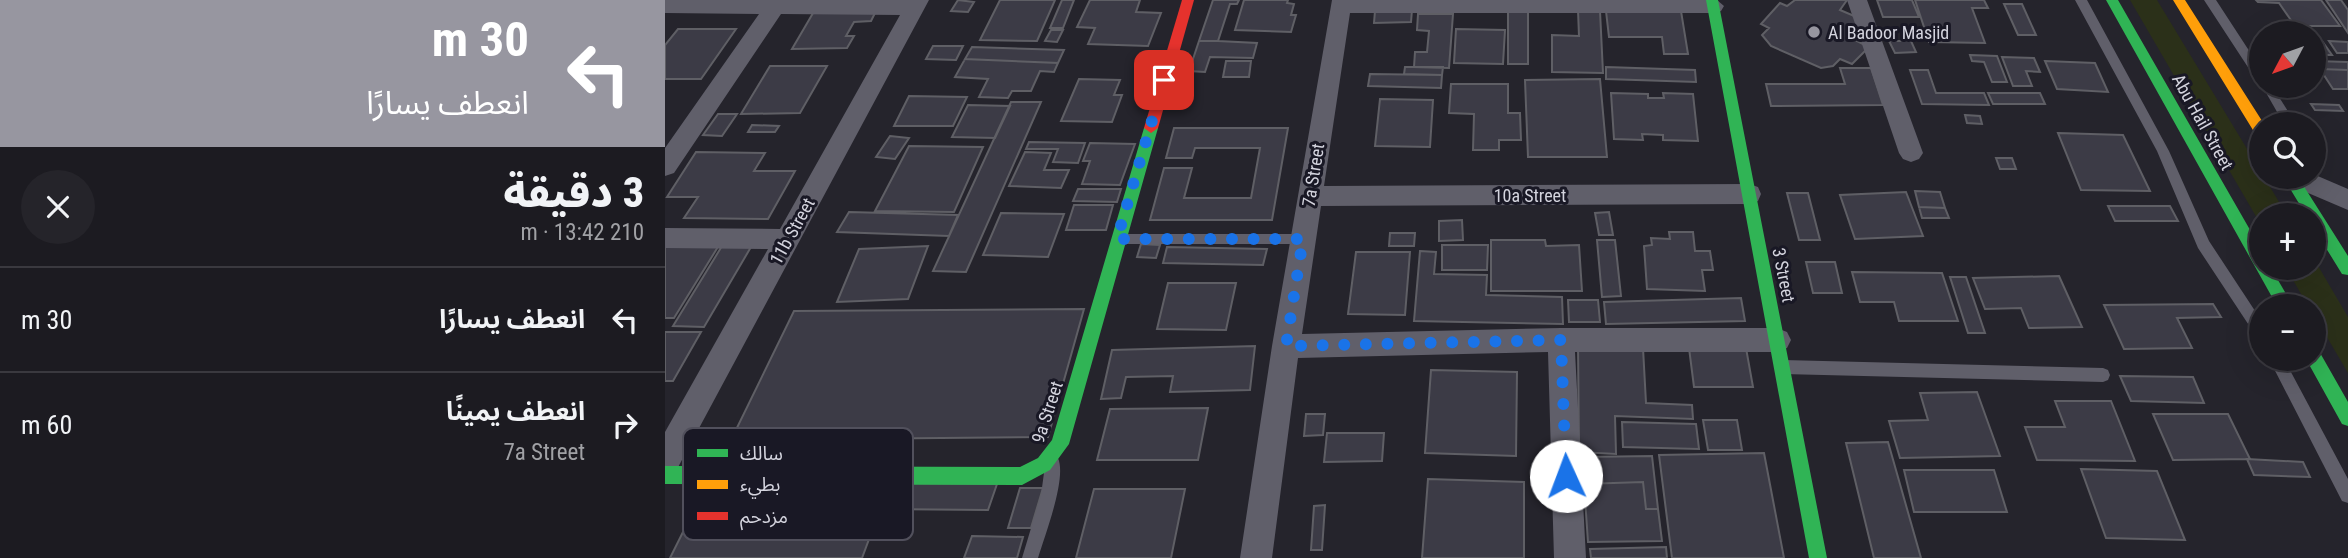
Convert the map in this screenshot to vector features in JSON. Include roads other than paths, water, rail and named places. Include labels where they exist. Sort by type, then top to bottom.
[{"type":"street","name":"9a Street","points":[[913,476],[1023,476],[1039,470],[1052,458],[1060,444],[1188,0]]},
{"type":"street","points":[[1857,0],[1911,153]]},
{"type":"street","name":"Abu Hail Street","points":[[2112,0],[2249,243]]},
{"type":"street","points":[[2179,0],[2249,112]]},
{"type":"street","points":[[1341,3],[1713,3]]},
{"type":"street","name":"7a Street","points":[[1256,558],[1286,346],[1341,3]]},
{"type":"street","name":"3 Street","points":[[1713,3],[1818,558]]},
{"type":"street","points":[[665,6],[916,4]]},
{"type":"street","name":"11b Street","points":[[665,461],[676,419],[787,239],[916,4]]},
{"type":"street","points":[[665,166],[775,6]]},
{"type":"street","points":[[2298,189],[2348,269]]},
{"type":"street","points":[[2323,189],[2348,200]]},
{"type":"street","name":"10a Street","points":[[1310,196],[1749,194]]},
{"type":"street","points":[[665,238],[787,239]]},
{"type":"street","points":[[1286,346],[1561,340],[1780,354]]},
{"type":"street","points":[[1561,340],[1570,558]]},
{"type":"street","points":[[2321,371],[2348,418]]},
{"type":"street","name":"9a Street","points":[[665,475],[683,475]]},
{"type":"lane","points":[[2081,0],[2162,151],[2203,244],[2249,314]]},
{"type":"lane","points":[[2210,0],[2249,60]]},
{"type":"lane","points":[[1117,239],[1303,239]]},
{"type":"lane","points":[[1780,354],[2103,375]]},
{"type":"lane","points":[[2282,371],[2348,495]]},
{"type":"lane","points":[[1030,558],[1049,495],[1052,458]]},
{"type":"place","name":"Al Badoor Masjid","points":[[1814,32]]}]
